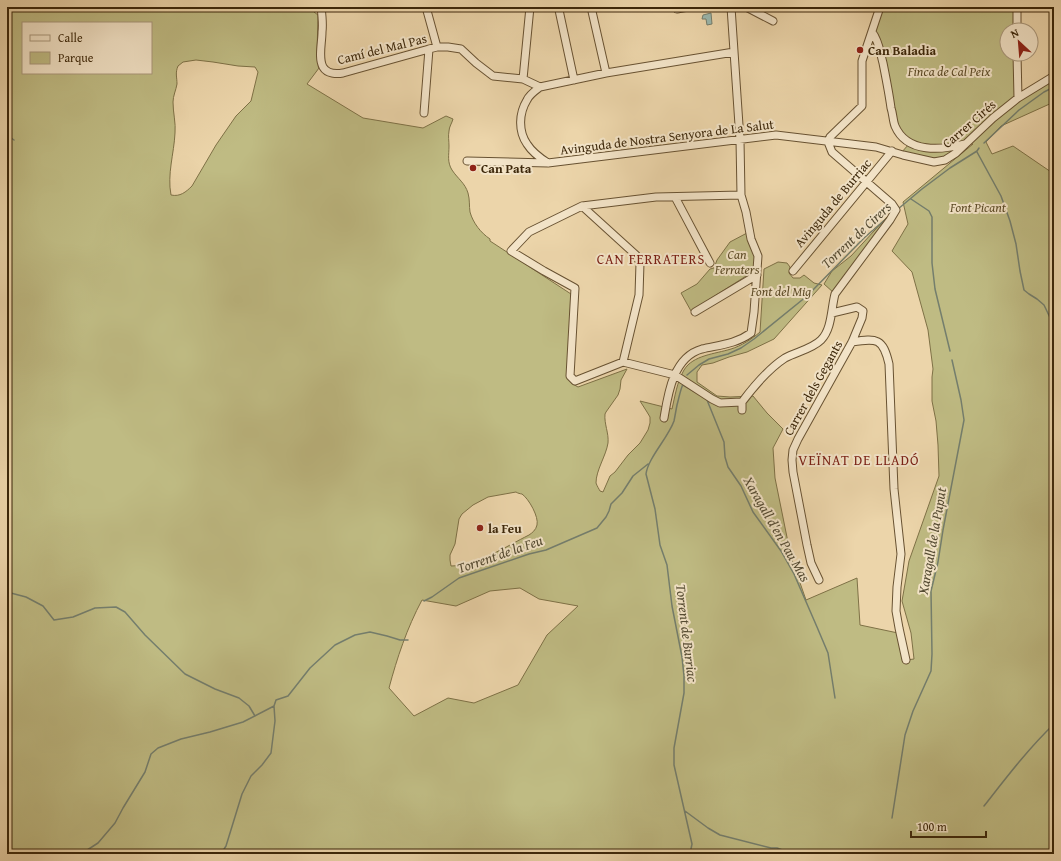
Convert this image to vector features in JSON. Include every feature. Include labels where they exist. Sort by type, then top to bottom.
[{"type":"street","name":"Camí del Mal Pas","points":[[321,7],[321,57],[323,66],[328,71],[338,74],[428,49],[448,47],[461,50],[493,76],[523,79],[540,86]]},
{"type":"street","name":"Camí del Mal Pas","points":[[426,7],[437,47]]},
{"type":"street","points":[[523,79],[530,7]]},
{"type":"street","points":[[591,7],[606,73]]},
{"type":"street","points":[[677,9],[688,7]]},
{"type":"street","points":[[664,418],[671,384],[685,360],[700,350],[742,339],[751,333],[758,256],[751,239],[741,195],[740,140],[731,7]]},
{"type":"street","points":[[746,7],[773,21]]},
{"type":"street","points":[[742,410],[742,402],[768,371],[785,358],[813,346],[821,340],[827,330],[835,294],[896,210],[892,204],[867,181],[832,152],[828,142],[830,137],[862,106],[862,61],[880,7]]},
{"type":"street","points":[[1017,7],[1017,22]]},
{"type":"street","points":[[559,10],[574,80]]},
{"type":"street","points":[[872,32],[876,38],[881,54],[895,126],[902,138],[910,144],[926,148],[948,148],[966,144]]},
{"type":"street","points":[[424,113],[428,49]]},
{"type":"street","points":[[548,163],[537,155],[527,144],[522,134],[520,117],[527,99],[540,86],[606,73],[734,52]]},
{"type":"street","points":[[1017,62],[1018,98]]},
{"type":"street","name":"Carrer Cirés","points":[[892,151],[934,162],[945,160],[956,153],[993,118],[1018,98],[1054,76]]},
{"type":"street","name":"Avinguda de Nostra Senyora de La Salut","points":[[467,162],[548,163],[776,135],[828,142],[876,146],[892,151]]},
{"type":"street","name":"Avinguda de Burriac","points":[[793,271],[892,151]]},
{"type":"street","points":[[741,195],[656,197],[582,206],[529,232],[511,251],[575,288],[570,376],[575,380],[623,362],[675,375],[720,403],[742,402]]},
{"type":"street","points":[[675,197],[710,263]]},
{"type":"street","points":[[582,206],[636,255],[640,263],[639,295],[623,362]]},
{"type":"street","points":[[695,312],[757,275]]},
{"type":"street","name":"Carrer dels Gegants","points":[[819,580],[811,563],[802,523],[792,460],[793,450],[798,439],[852,342],[862,318],[862,311],[857,307],[832,313]]},
{"type":"street","points":[[852,342],[870,339],[879,342],[886,353],[889,364],[894,489],[901,554],[896,611],[906,660]]},
{"type":"green space","points":[[7,7],[313,7],[314,12],[318,15],[317,54],[319,68],[307,84],[363,118],[423,128],[446,116],[453,119],[449,128],[449,164],[467,190],[470,212],[475,224],[490,239],[490,241],[571,294],[568,373],[571,375],[571,383],[578,387],[627,369],[621,380],[618,395],[605,414],[608,443],[596,478],[596,483],[600,491],[603,492],[610,476],[640,443],[648,430],[650,417],[640,401],[672,409],[676,389],[684,370],[688,365],[699,358],[739,346],[760,332],[764,269],[778,262],[787,263],[790,267],[789,273],[793,278],[800,278],[804,275],[814,283],[822,285],[774,339],[747,352],[702,365],[697,372],[697,382],[717,396],[753,396],[783,429],[773,448],[775,478],[791,557],[806,600],[857,578],[860,625],[898,633],[906,660],[914,659],[911,633],[902,601],[909,561],[939,476],[936,421],[932,401],[933,369],[928,330],[912,272],[892,251],[908,224],[903,202],[973,144],[968,144],[994,119],[1054,77],[1054,102],[1001,126],[986,142],[992,154],[1013,146],[1054,174],[1054,854],[7,854]],"holes":[[[196,60],[255,67],[258,72],[251,101],[236,116],[216,145],[192,186],[183,194],[171,195],[170,179],[175,129],[173,100],[177,84],[176,73],[178,66],[183,62]],[[516,492],[522,494],[533,508],[537,522],[536,528],[533,532],[491,555],[471,563],[451,566],[450,555],[455,544],[459,519],[462,514],[473,505],[488,497]],[[520,588],[539,599],[578,606],[547,635],[518,685],[474,703],[448,698],[414,716],[389,688],[403,643],[422,600],[456,606],[490,591]]]},
{"type":"green space","name":"Finca de Cal Peix","points":[[882,7],[1014,7],[1015,22],[999,22],[999,62],[1015,62],[1015,97],[966,141],[947,146],[923,144],[911,141],[904,136],[897,125],[879,37],[874,31]]},
{"type":"green space","points":[[909,144],[962,146],[944,158],[933,161],[901,153]]},
{"type":"green space","points":[[891,214],[834,293],[824,284],[832,271],[851,256]]},
{"type":"green space","name":"Can Ferraters","points":[[747,233],[755,257],[754,271],[691,311],[681,293],[697,284],[710,269],[714,268],[717,260],[730,242]]},
{"type":"water","points":[[711,13],[712,24],[707,25],[706,19],[702,19],[703,15]]},
{"type":"waterway","name":"Torrent de Cirers","points":[[984,143],[1019,110],[1044,92],[1054,87]]},
{"type":"waterway","points":[[7,135],[14,140]]},
{"type":"waterway","name":"Torrent de Cirers","points":[[898,209],[922,189],[950,168],[977,151],[979,148]]},
{"type":"waterway","points":[[977,152],[1001,196],[1010,221],[1016,244],[1024,290],[1044,305],[1054,326]]},
{"type":"waterway","name":"Xaragall de la Puput","points":[[911,199],[929,211],[932,217],[932,263],[935,289],[950,351]]},
{"type":"waterway","name":"Torrent de Cirers","points":[[687,375],[709,359],[728,354],[741,348],[754,339],[807,296],[864,238],[887,218]]},
{"type":"waterway","name":"Xaragall de la Puput","points":[[892,818],[905,735],[913,711],[931,671],[931,591],[938,562],[964,420],[952,360]]},
{"type":"waterway","name":"Torrent de Burriac","points":[[683,384],[674,421],[650,461],[646,474],[655,509],[660,545],[667,565],[672,606],[682,657],[684,693],[674,748],[674,765],[692,844],[690,854]]},
{"type":"waterway","name":"Xaragall d'en Pau Mas","points":[[683,385],[697,393]]},
{"type":"waterway","name":"Xaragall d'en Pau Mas","points":[[707,400],[724,442],[725,457],[728,467],[741,486],[753,512],[781,551],[794,574],[817,627],[828,653],[835,698]]},
{"type":"waterway","name":"Torrent de la Feu","points":[[424,601],[459,578],[529,554],[546,550],[597,528],[606,517],[611,504],[622,493],[633,476],[648,464]]},
{"type":"waterway","points":[[7,592],[26,597],[43,606],[54,620],[73,617],[95,608],[116,607],[125,612],[145,635],[185,674],[215,689],[239,698],[249,706],[255,716]]},
{"type":"waterway","points":[[221,854],[226,846],[242,794],[251,776],[271,753],[275,721],[274,706],[276,700],[288,696],[310,668],[335,645],[355,635],[370,632],[400,640],[408,640]]},
{"type":"waterway","points":[[81,854],[98,843],[115,823],[145,772],[151,754],[158,748],[181,739],[243,722],[274,706]]},
{"type":"waterway","points":[[984,806],[1026,754],[1054,724]]},
{"type":"waterway","points":[[685,811],[720,835],[771,848],[777,848],[793,854]]},
{"type":"place","name":"Can Baladia","points":[[860,50]]},
{"type":"place","name":"Can Pata","points":[[473,168]]},
{"type":"place","name":"la Feu","points":[[480,528]]},
{"type":"district","name":"CAN FERRATERS","points":[[651,259]]},
{"type":"district","name":"VEÏNAT DE LLADÓ","points":[[859,460]]},
{"type":"park label","name":"Font Picant","points":[[978,207]]},
{"type":"park label","name":"Font del Mig","points":[[781,291]]}]
